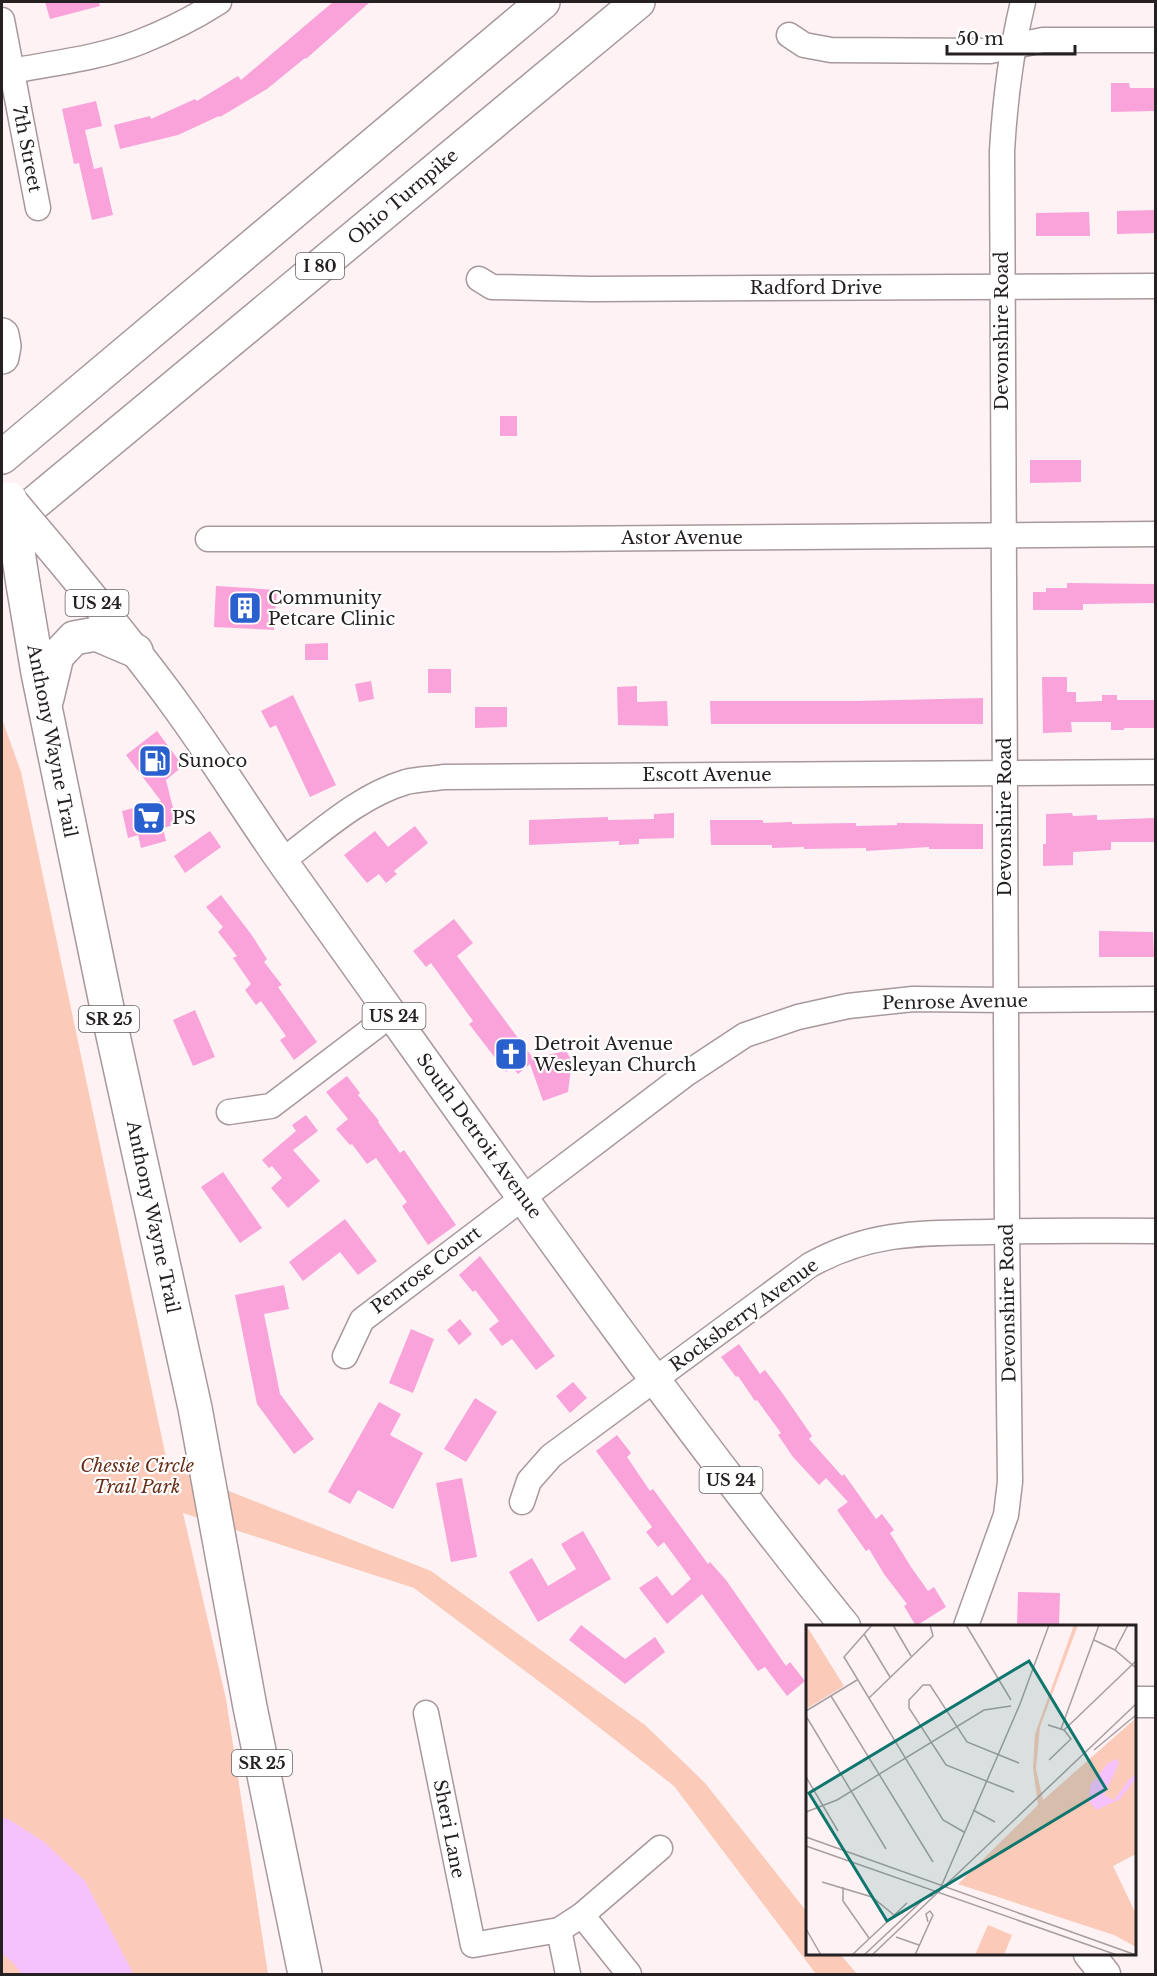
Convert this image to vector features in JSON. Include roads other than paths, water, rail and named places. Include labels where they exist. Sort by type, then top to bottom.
[{"type":"highway","points":[[2,458],[543,2]]},
{"type":"highway","name":"Ohio Turnpike","points":[[2,530],[638,2]]},
{"type":"highway","name":"Anthony Wayne Trail","points":[[2,458],[46,706],[107,1008],[195,1408],[250,1707],[305,1974]]},
{"type":"highway","points":[[46,706],[57,656],[74,638],[96,634],[136,651]]},
{"type":"main road","name":"South Detroit Avenue","points":[[10,499],[136,651],[179,709],[282,861],[655,1379],[808,1581],[845,1625]]},
{"type":"main road","points":[[1136,1702],[1155,1702]]},
{"type":"main road","points":[[1091,1955],[1105,1974]]},
{"type":"street","points":[[12,71],[112,51],[139,43],[183,24],[219,2]]},
{"type":"street","name":"Devonshire Road","points":[[966,1625],[999,1535],[1009,1496],[1002,151],[1004,109],[1012,48],[1023,2]]},
{"type":"street","name":"7th Street","points":[[2,20],[38,208]]},
{"type":"street","points":[[789,35],[804,45],[831,50],[990,51],[1043,40],[1155,40]]},
{"type":"street","name":"Radford Drive","points":[[479,279],[492,287],[580,289],[1155,286]]},
{"type":"street","name":"Astor Avenue","points":[[208,539],[549,539],[1155,534]]},
{"type":"street","name":"Escott Avenue","points":[[282,861],[377,793],[408,782],[443,777],[1155,772]]},
{"type":"street","name":"Penrose Avenue","points":[[523,1196],[686,1074],[745,1035],[798,1017],[848,1006],[913,999],[1155,999]]},
{"type":"street","points":[[229,1112],[271,1106],[392,1014]]},
{"type":"street","name":"Penrose Court","points":[[345,1356],[362,1320],[523,1196]]},
{"type":"street","name":"Rocksberry Avenue","points":[[522,1502],[529,1481],[551,1456],[810,1265],[831,1254],[863,1242],[907,1234],[1155,1231]]},
{"type":"street","name":"Sheri Lane","points":[[426,1713],[473,1945],[559,1930]]},
{"type":"street","points":[[568,1974],[559,1930],[582,1916],[660,1848]]},
{"type":"street","points":[[582,1916],[629,1974]]},
{"type":"place","name":"Community Petcare Clinic","points":[[245,608]]},
{"type":"place","name":"Sunoco","points":[[155,761]]},
{"type":"place","name":"PS","points":[[149,818]]},
{"type":"place","name":"Detroit Avenue Wesleyan Church","points":[[511,1054]]},
{"type":"park label","name":"Chessie Circle Trail Park","points":[[137,1476]]}]
